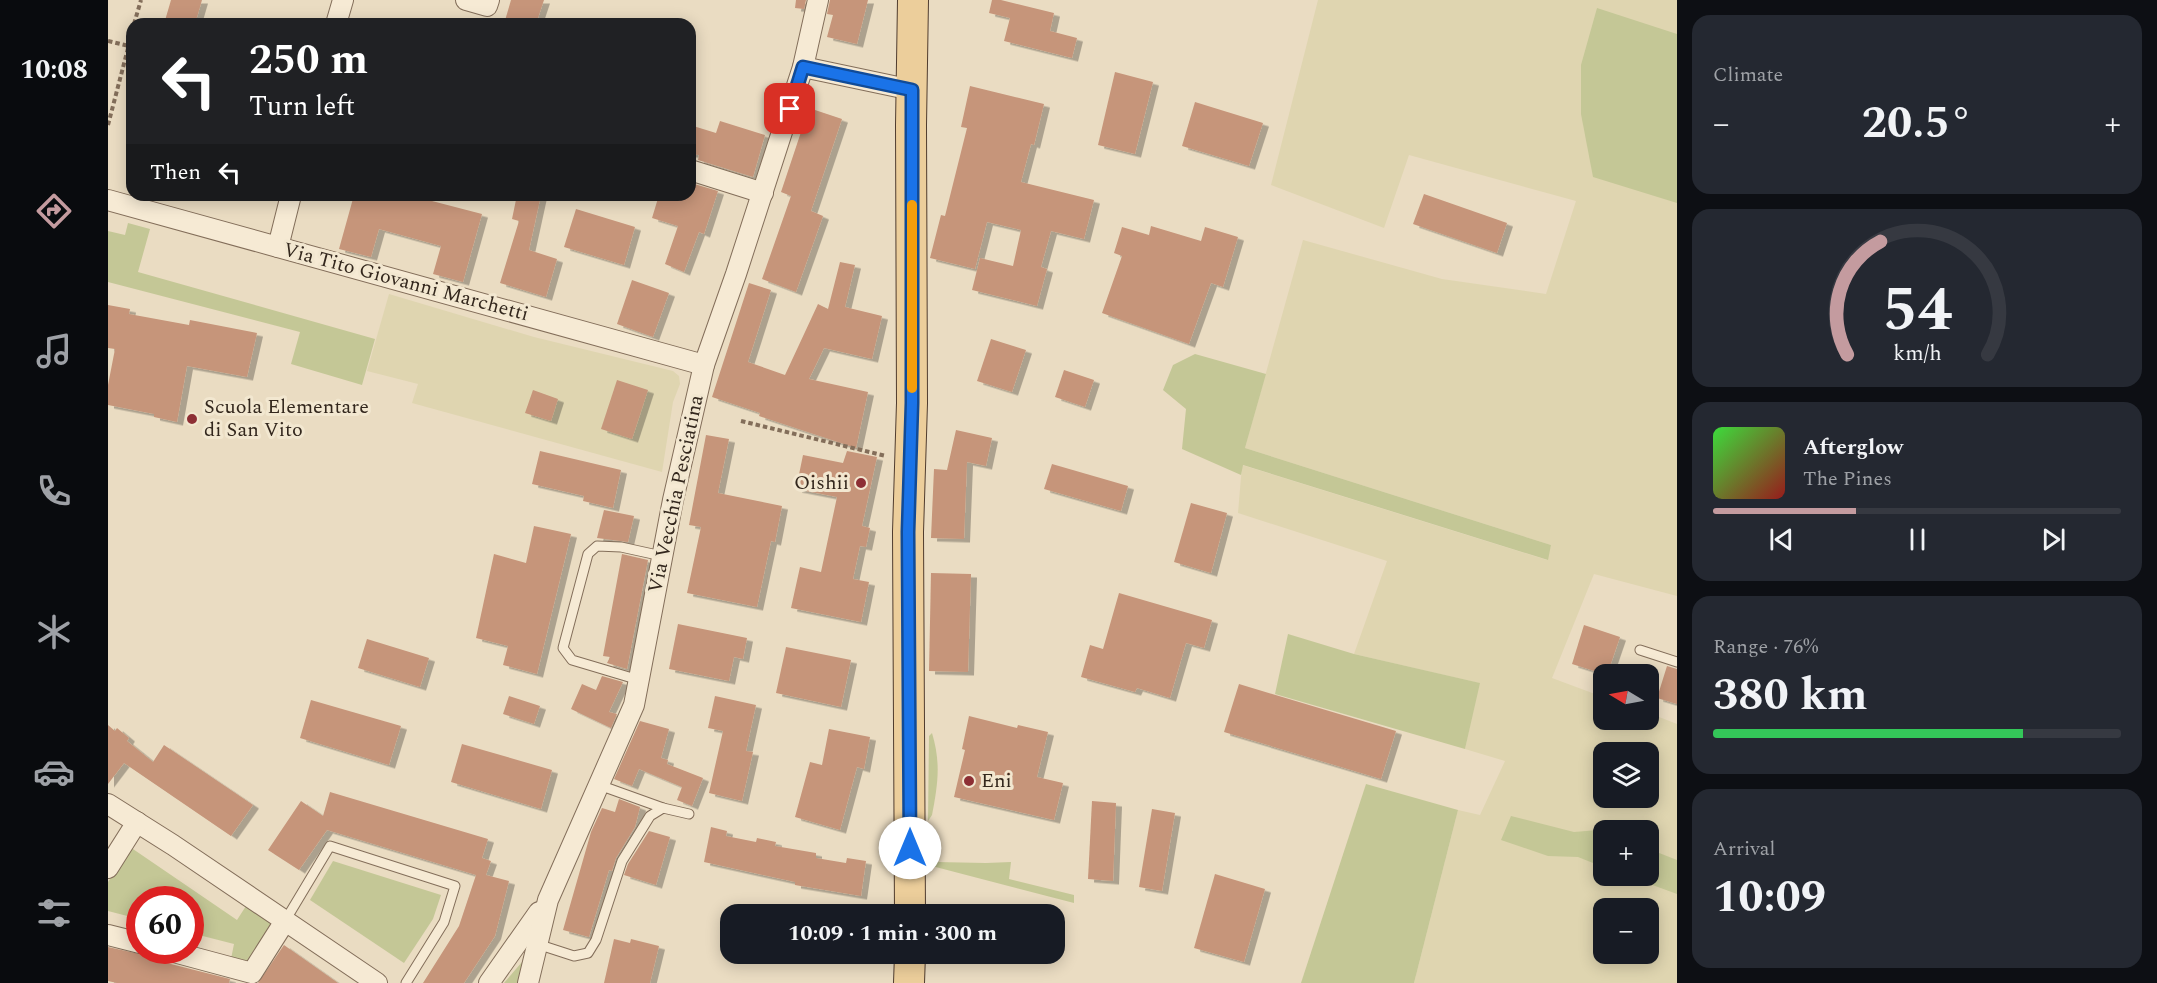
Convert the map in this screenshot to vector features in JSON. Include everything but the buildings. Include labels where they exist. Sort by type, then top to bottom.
[{"type":"main road","points":[[910,904],[913,0]]},
{"type":"main road","points":[[909,983],[910,964]]},
{"type":"street","points":[[338,18],[343,0]]},
{"type":"street","points":[[466,0],[487,6],[489,0]]},
{"type":"street","name":"Via Vecchia Pesciatina","points":[[528,983],[548,900],[634,705],[675,490],[704,365],[803,67],[818,0]]},
{"type":"street","points":[[803,67],[912,90]]},
{"type":"street","points":[[696,172],[763,193]]},
{"type":"street","name":"Via Tito Giovanni Marchetti","points":[[108,200],[704,365]]},
{"type":"street","points":[[278,247],[290,201]]},
{"type":"street","points":[[108,804],[377,983]]},
{"type":"street","points":[[108,868],[137,822]]},
{"type":"street","points":[[489,983],[548,900]]},
{"type":"street","points":[[204,960],[252,973],[285,921]]},
{"type":"street","points":[[108,935],[126,940]]},
{"type":"lane","points":[[639,680],[572,660],[563,648],[588,554],[597,546],[621,547],[662,556]]},
{"type":"lane","points":[[1640,650],[1677,662]]},
{"type":"lane","points":[[599,784],[663,808],[689,814]]},
{"type":"lane","points":[[537,944],[574,956],[588,953],[596,940],[622,861],[650,816],[663,808]]},
{"type":"lane","points":[[285,921],[330,846],[455,886],[444,921],[406,983]]},
{"type":"path","points":[[136,18],[141,0]]},
{"type":"path","points":[[108,41],[126,45]]},
{"type":"path","points":[[108,125],[126,57]]},
{"type":"path","points":[[741,421],[910,462]]},
{"type":"shaded area","points":[[1318,0],[1677,0],[1677,596],[1594,574],[1552,678],[1593,693],[1593,730],[1659,730],[1659,717],[1677,724],[1677,983],[1414,983],[1458,810],[1480,815],[1505,761],[1465,749],[1479,683],[1354,654],[1387,561],[1238,513],[1242,465],[1547,560],[1551,545],[1245,448],[1303,240],[1442,279],[1546,294],[1576,201],[1409,155],[1384,228],[1271,185]]},
{"type":"shaded area","points":[[389,294],[534,337],[673,371],[679,376],[680,384],[673,402],[662,472],[412,403],[418,384],[367,371]]},
{"type":"green space","points":[[1597,8],[1677,34],[1677,203],[1593,177],[1581,114],[1581,65]]},
{"type":"green space","points":[[128,223],[150,229],[138,272],[375,339],[362,385],[291,364],[300,332],[108,282],[108,231],[125,235]]},
{"type":"green space","points":[[1195,354],[1266,374],[1245,448],[1551,545],[1548,560],[1243,465],[1241,475],[1182,449],[1186,409],[1163,390],[1173,365]]},
{"type":"green space","points":[[1288,634],[1354,654],[1480,683],[1465,749],[1275,694]]},
{"type":"green space","points":[[932,733],[937,754],[938,774],[932,815],[928,821],[929,736]]},
{"type":"green space","points":[[1366,784],[1458,810],[1414,983],[1301,983]]},
{"type":"green space","points":[[1511,816],[1574,832],[1593,830],[1593,863],[1578,857],[1548,856],[1501,840]]},
{"type":"green space","points":[[130,847],[187,886],[126,886],[126,916],[108,911],[108,882]]},
{"type":"green space","points":[[1659,853],[1677,860],[1677,894],[1655,886],[1659,886]]},
{"type":"green space","points":[[333,861],[441,895],[433,919],[404,963],[310,900]]},
{"type":"green space","points":[[936,862],[1011,862],[1009,879],[1074,895],[1074,903],[928,865]]},
{"type":"green space","points":[[204,897],[237,920],[246,906],[274,924],[250,964],[231,959],[234,944],[204,936]]},
{"type":"green space","points":[[522,962],[525,962],[521,983],[504,983]]},
{"type":"slow traffic","points":[[912,205],[912,388]]},
{"type":"place","name":"Scuola Elementare di San Vito","points":[[192,419]]},
{"type":"place","name":"Oishii","points":[[861,483]]},
{"type":"place","name":"Eni","points":[[969,781]]},
{"type":"route","points":[[790,109],[803,67],[912,90],[912,403],[908,532],[910,848]]}]
